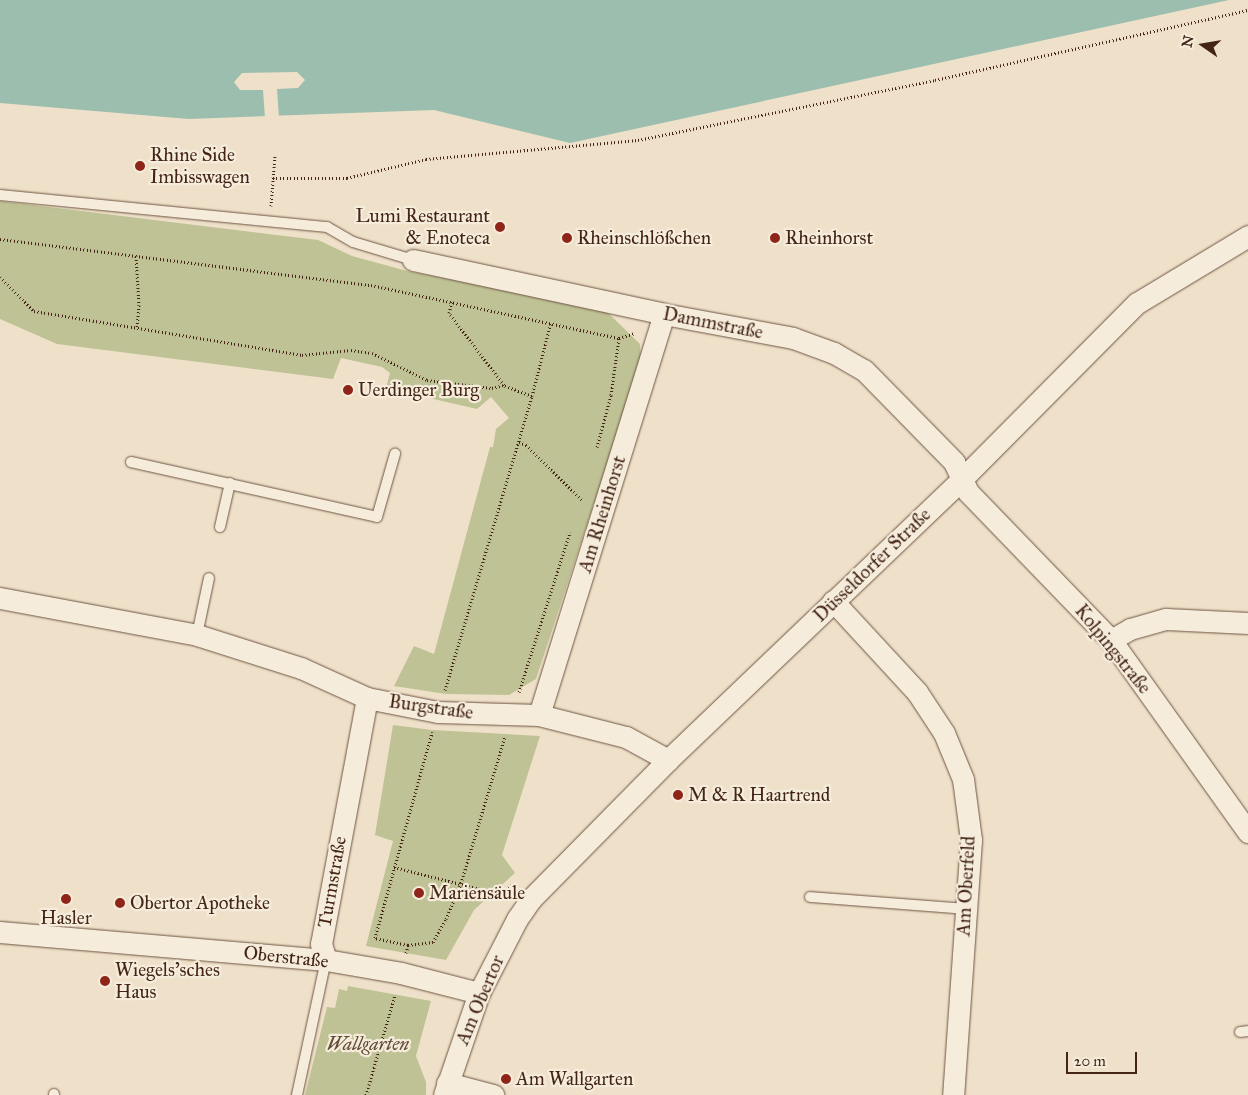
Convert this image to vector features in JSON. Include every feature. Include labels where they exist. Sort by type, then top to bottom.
[{"type":"street","name":"Düsseldorfer Straße","points":[[517,919],[532,899],[668,760],[962,479],[1137,303],[1248,236]]},
{"type":"street","name":"Dammstraße","points":[[413,260],[664,314],[793,338],[834,353],[864,370],[954,462],[962,479]]},
{"type":"street","name":"Am Rheinhorst","points":[[539,715],[664,314]]},
{"type":"street","name":"Kolpingstraße","points":[[962,479],[968,492],[1111,640],[1248,832]]},
{"type":"street","name":"Burgstraße","points":[[0,598],[197,636],[301,668],[367,698],[438,712],[511,716],[539,715],[626,737],[668,760]]},
{"type":"street","name":"Am Oberfeld","points":[[833,601],[917,692],[944,733],[963,779],[971,840],[953,1095]]},
{"type":"street","points":[[1111,640],[1130,629],[1166,619],[1248,623]]},
{"type":"street","name":"Turmstraße","points":[[326,960],[321,944],[367,698]]},
{"type":"street","name":"Am Obertor","points":[[445,1089],[479,993],[517,919]]},
{"type":"street","name":"Oberstraße","points":[[0,932],[326,960],[401,974],[479,993]]},
{"type":"street","points":[[445,1089],[493,1095]]},
{"type":"lane","points":[[0,194],[327,227],[354,242],[413,260]]},
{"type":"lane","points":[[132,462],[377,517],[395,454]]},
{"type":"lane","points":[[220,526],[230,483]]},
{"type":"lane","points":[[197,636],[209,578]]},
{"type":"lane","points":[[810,897],[966,909]]},
{"type":"lane","name":"Turmstraße","points":[[297,1095],[326,960]]},
{"type":"path","points":[[273,178],[347,178],[426,159],[638,140],[935,80],[1248,10]]},
{"type":"path","points":[[270,221],[275,154]]},
{"type":"path","points":[[0,239],[371,285],[552,322],[618,338],[639,331],[664,314]]},
{"type":"path","points":[[136,256],[137,328]]},
{"type":"path","points":[[0,277],[34,311],[302,355],[352,350],[372,353],[427,380],[492,388],[504,385]]},
{"type":"path","points":[[452,301],[449,313],[504,385],[532,396]]},
{"type":"path","points":[[552,322],[519,442],[438,712],[375,938],[408,945],[434,942],[461,883],[511,716],[573,523]]},
{"type":"path","points":[[596,451],[612,394],[618,338]]},
{"type":"path","points":[[519,442],[526,445],[582,498]]},
{"type":"path","points":[[579,506],[585,489]]},
{"type":"path","points":[[394,867],[500,894],[516,882],[532,899]]},
{"type":"path","points":[[366,1095],[408,945]]},
{"type":"green space","points":[[0,201],[318,240],[352,256],[407,271],[604,309],[640,344],[641,361],[536,679],[509,695],[446,694],[394,686],[414,646],[434,654],[490,447],[493,447],[496,429],[509,418],[491,397],[477,409],[386,388],[390,373],[382,367],[341,358],[333,379],[57,344],[0,319]]},
{"type":"green space","points":[[393,725],[432,730],[540,736],[502,855],[515,873],[474,910],[446,960],[366,946],[393,841],[375,835]]},
{"type":"green space","name":"Wallgarten","points":[[348,986],[431,1001],[416,1056],[426,1082],[426,1095],[305,1095],[327,1007],[335,1008],[339,989],[347,991]]},
{"type":"shaded area","points":[[0,0],[1229,0],[570,143],[434,110],[189,119],[0,103]]},
{"type":"pier","points":[[297,72],[305,80],[298,88],[277,89],[279,118],[265,118],[263,90],[240,90],[234,82],[242,73]]},
{"type":"place","name":"Rhine Side Imbisswagen","points":[[140,166]]},
{"type":"place","name":"Lumi Restaurant & Enoteca","points":[[500,227]]},
{"type":"place","name":"Rheinschlößchen","points":[[567,238]]},
{"type":"place","name":"Rheinhorst","points":[[775,238]]},
{"type":"place","name":"Uerdinger Burg","points":[[348,390]]},
{"type":"place","name":"M & R Haartrend","points":[[678,795]]},
{"type":"place","name":"Mariensäule","points":[[419,893]]},
{"type":"place","name":"Hasler","points":[[66,899]]},
{"type":"place","name":"Obertor Apotheke","points":[[120,903]]},
{"type":"place","name":"Wiegels'sches Haus","points":[[105,981]]},
{"type":"place","name":"Am Wallgarten","points":[[506,1079]]}]
